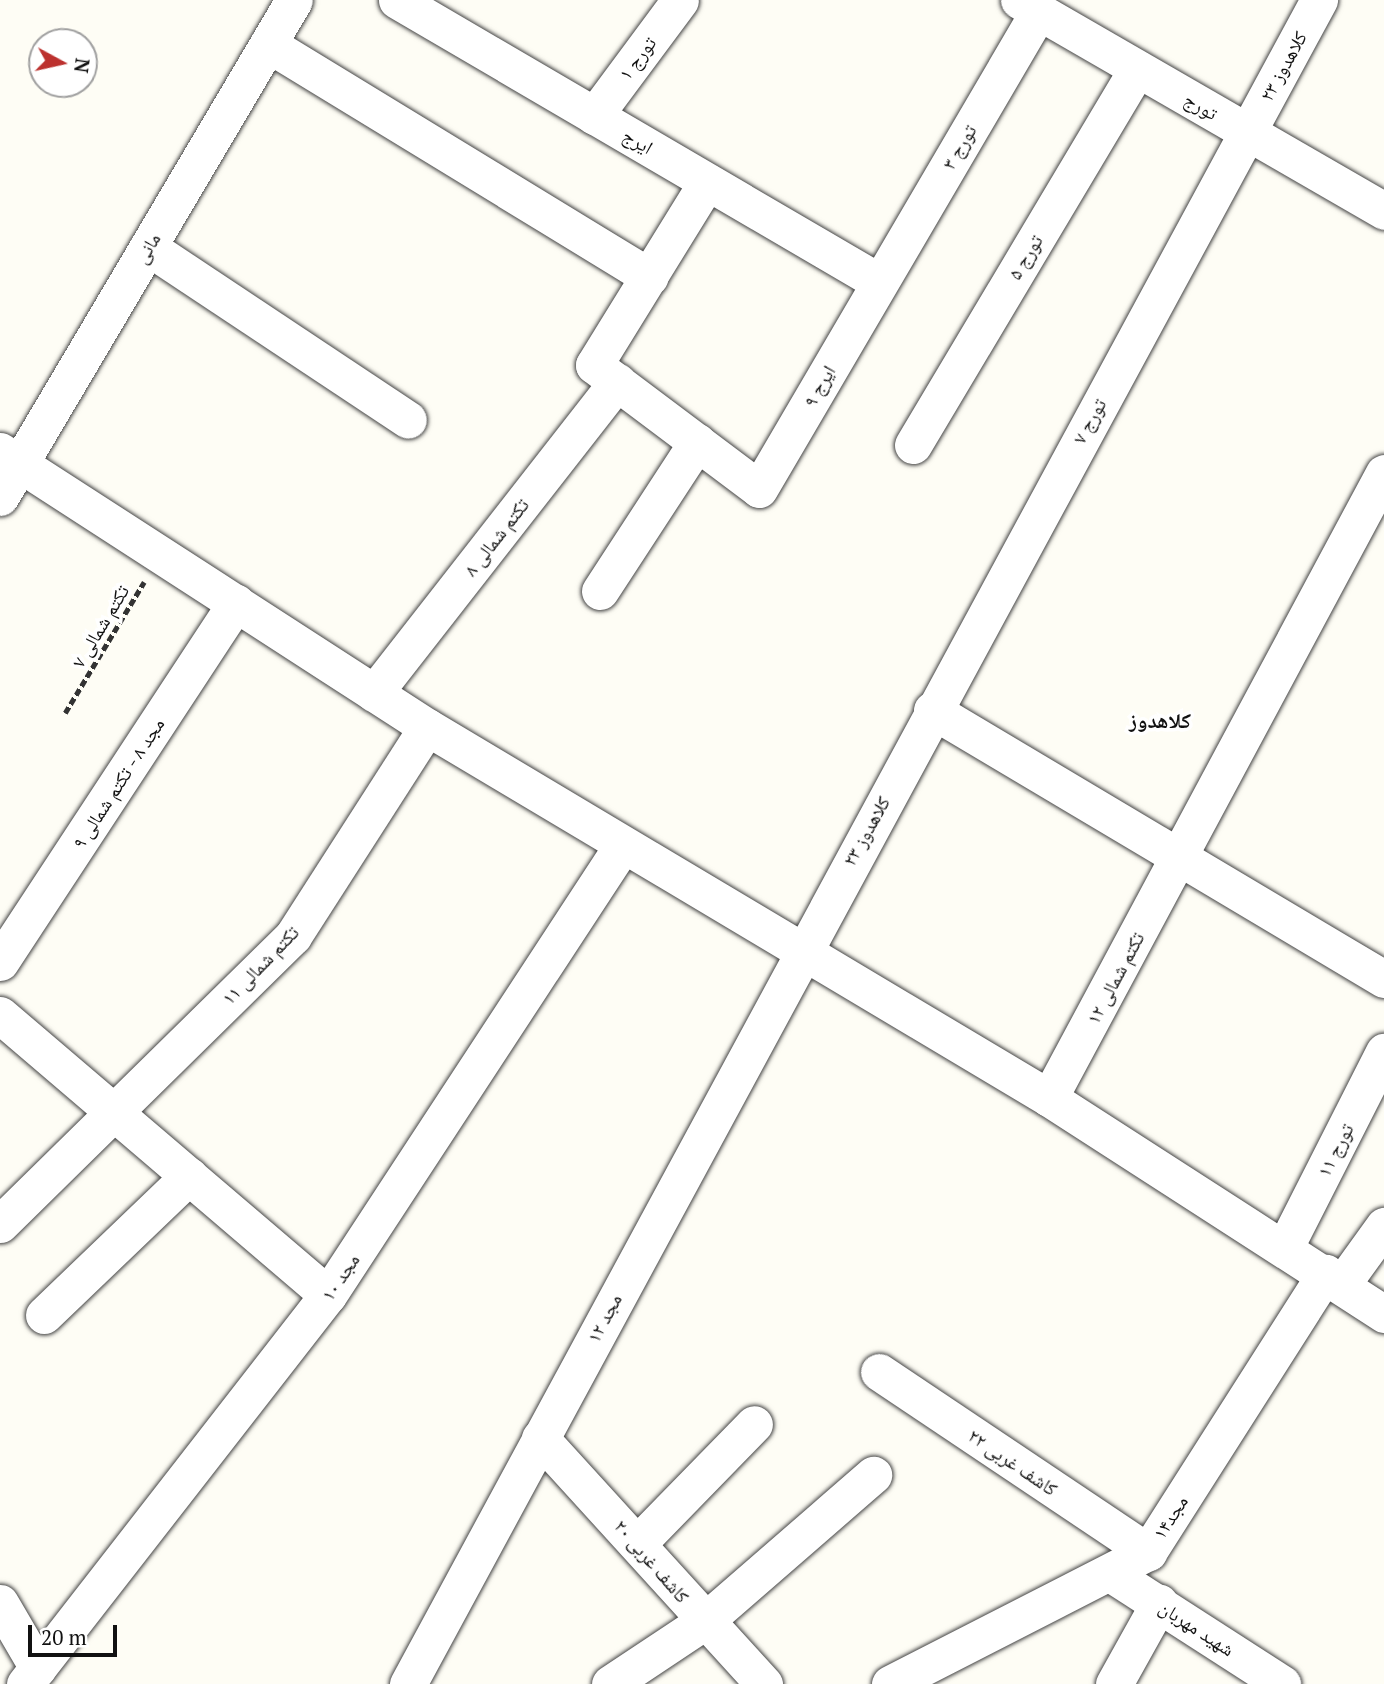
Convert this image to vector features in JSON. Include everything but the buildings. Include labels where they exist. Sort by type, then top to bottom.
[{"type":"street","name":"مانی","points":[[0,497],[10,457],[148,247],[294,0]]},
{"type":"street","name":"ایرج","points":[[397,0],[879,282]]},
{"type":"street","name":"تورج ۱","points":[[594,116],[680,0]]},
{"type":"street","name":"کلاهدوز ۲۳","points":[[1247,132],[1319,0]]},
{"type":"street","name":"تورج","points":[[1029,6],[1384,211]]},
{"type":"street","name":"تورج ۳","points":[[879,282],[1029,6]]},
{"type":"street","points":[[268,44],[649,277]]},
{"type":"street","name":"تورج ۵","points":[[913,445],[1137,69]]},
{"type":"street","name":"تورج ۷","points":[[932,710],[1247,132]]},
{"type":"street","points":[[600,591],[697,442],[594,365],[707,182]]},
{"type":"street","points":[[148,247],[408,420]]},
{"type":"street","name":"ایرج ۹","points":[[697,442],[759,489],[879,282]]},
{"type":"street","name":"تکتم شمالی ۸","points":[[374,692],[617,382]]},
{"type":"street","points":[[10,457],[427,727],[622,846],[1049,1098],[1285,1247],[1384,1314]]},
{"type":"street","name":"تکتم شمالی ۱۲","points":[[1049,1098],[1384,473]]},
{"type":"street","name":"مجد ۸ - تکتم شمالی ۹","points":[[0,962],[236,603]]},
{"type":"street","points":[[932,710],[1384,979]]},
{"type":"street","name":"کلاهدوز ۲۳","points":[[801,951],[932,710]]},
{"type":"street","name":"تکتم شمالی ۱۱","points":[[0,1224],[112,1110],[293,936],[427,727]]},
{"type":"street","name":"مجد ۱۰","points":[[31,1676],[328,1296],[622,846]]},
{"type":"street","name":"مجد ۱۲","points":[[408,1684],[801,951]]},
{"type":"street","points":[[0,1015],[328,1296]]},
{"type":"street","name":"تورج ۱۱","points":[[1285,1247],[1384,1052]]},
{"type":"street","points":[[44,1315],[189,1176]]},
{"type":"street","name":"مجد۱۴","points":[[890,1684],[1147,1552],[1334,1279],[1384,1226]]},
{"type":"street","name":"کاشف غربی ۲۲","points":[[879,1372],[1147,1552]]},
{"type":"street","points":[[638,1543],[754,1424]]},
{"type":"street","name":"کاشف غربی ۲۰","points":[[540,1438],[764,1684]]},
{"type":"street","points":[[610,1684],[705,1621],[873,1475]]},
{"type":"street","name":"شهید مهربان","points":[[1110,1573],[1282,1684]]},
{"type":"street","points":[[0,1603],[31,1676]]},
{"type":"street","points":[[1114,1684],[1159,1603]]},
{"type":"path","name":"تکتم شمالی ۷","points":[[65,713],[160,554]]},
{"type":"district","name":"کلاهدوز","points":[[1160,720]]}]
